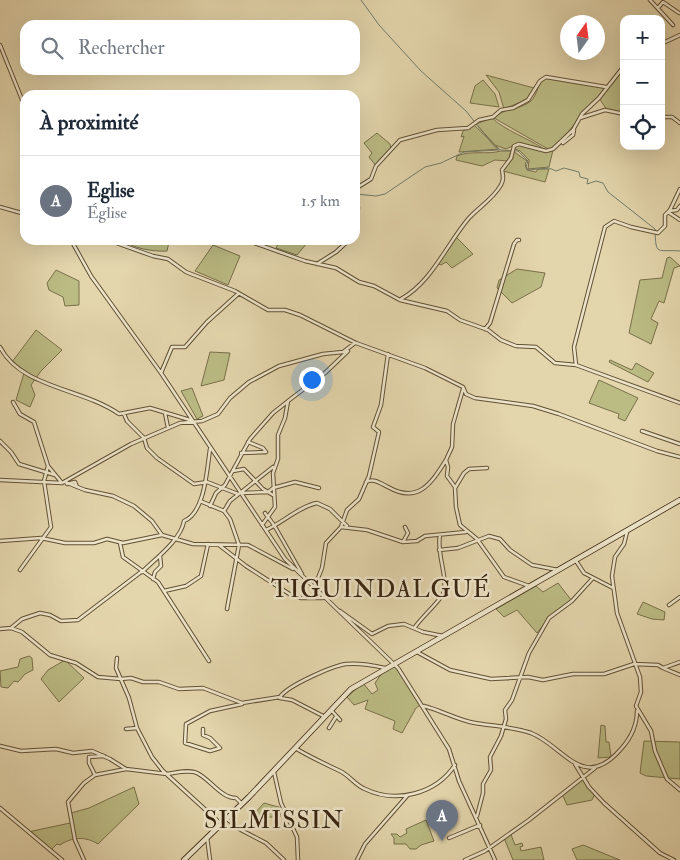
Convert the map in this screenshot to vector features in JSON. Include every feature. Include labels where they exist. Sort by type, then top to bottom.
[{"type":"street","points":[[650,0],[673,24]]},
{"type":"street","points":[[658,8],[663,2],[679,13]]},
{"type":"street","points":[[665,42],[680,36]]},
{"type":"street","points":[[0,45],[20,95]]},
{"type":"street","points":[[400,300],[424,284],[440,256],[468,219],[498,189],[504,178],[502,172],[511,158],[514,146],[519,144],[546,151],[551,150],[574,128],[579,119],[620,71]]},
{"type":"street","points":[[360,186],[371,179],[376,166],[404,138],[442,129],[468,128],[480,120],[493,117],[501,110],[511,109],[528,100],[540,81],[546,77],[608,87]]},
{"type":"street","points":[[579,119],[605,110],[620,113]]},
{"type":"street","points":[[665,117],[672,117],[680,124]]},
{"type":"street","points":[[562,143],[573,135],[574,128]]},
{"type":"street","points":[[576,365],[574,347],[606,226],[614,221],[657,233],[665,226],[665,215],[679,196],[680,190]]},
{"type":"street","points":[[669,211],[677,210],[680,206]]},
{"type":"street","points":[[0,207],[20,213]]},
{"type":"street","points":[[669,211],[680,220]]},
{"type":"street","points":[[485,329],[490,323],[514,244],[519,240]]},
{"type":"street","points":[[74,245],[91,276],[160,373],[210,448],[230,473],[240,493],[294,570]]},
{"type":"street","points":[[122,245],[153,256],[168,259],[186,272],[238,294],[268,310],[285,310],[304,317],[356,343],[425,368],[463,387],[466,394],[475,398],[521,404],[560,414],[657,451],[680,457]]},
{"type":"street","points":[[258,245],[300,260],[336,268],[359,282],[380,288],[400,300],[447,311],[460,320],[485,329],[501,340],[516,346],[536,346],[555,364],[576,365],[680,404]]},
{"type":"street","points":[[317,264],[344,245]]},
{"type":"street","points":[[160,373],[168,360],[172,347],[185,347],[207,322],[238,294]]},
{"type":"street","points":[[210,506],[216,493],[225,485],[248,442],[274,413],[325,374],[356,343]]},
{"type":"street","points":[[0,347],[10,360],[35,380],[105,404],[118,414],[124,414],[136,409],[150,408],[191,421]]},
{"type":"street","points":[[65,483],[120,449],[144,438],[168,428],[191,421],[202,421],[218,414],[230,398],[249,382],[279,366],[323,354],[348,350]]},
{"type":"street","points":[[314,588],[322,568],[326,543],[341,527],[348,510],[358,499],[366,482],[378,438],[378,430],[372,426],[381,405],[388,354]]},
{"type":"street","points":[[366,482],[372,480],[379,482],[406,494],[417,492],[428,485],[446,460],[452,447],[453,424],[463,387]]},
{"type":"street","points":[[262,524],[266,515],[275,507],[273,488],[274,466],[278,456],[278,435],[286,418],[288,401]]},
{"type":"street","points":[[13,402],[20,414],[34,422],[48,466],[65,483]]},
{"type":"street","points":[[165,413],[168,428]]},
{"type":"street","points":[[124,414],[127,421],[144,438],[147,448],[194,484],[205,482],[240,493],[268,492],[273,488],[295,482],[319,488]]},
{"type":"street","points":[[642,431],[680,444]]},
{"type":"street","points":[[0,441],[7,447],[19,464],[56,475]]},
{"type":"street","points":[[241,453],[266,452],[263,448],[248,442]]},
{"type":"street","points":[[11,628],[22,619],[40,613],[50,615],[61,621],[78,620],[142,572],[175,538],[183,528],[184,521],[192,518],[205,482],[210,448]]},
{"type":"street","points":[[446,460],[448,467],[447,476],[455,488],[458,519],[466,532],[477,539],[504,577],[525,583],[530,587]]},
{"type":"street","points":[[20,570],[44,539],[51,526],[44,483],[48,466]]},
{"type":"street","points":[[224,511],[240,493],[262,478],[274,466]]},
{"type":"street","points":[[230,473],[242,468],[274,496]]},
{"type":"street","points":[[455,488],[464,473],[469,470],[487,468]]},
{"type":"street","points":[[0,480],[11,479],[44,483],[65,483],[113,496],[134,506],[147,516],[162,535]]},
{"type":"street","points":[[184,860],[242,804],[352,689],[680,500]]},
{"type":"street","points":[[199,501],[224,511],[230,519],[239,545],[227,609]]},
{"type":"street","points":[[266,530],[295,515],[303,507],[317,503],[330,509],[348,527]]},
{"type":"street","points":[[266,515],[275,526],[304,577],[323,598],[395,664],[423,705],[449,749],[459,781],[495,860]]},
{"type":"street","points":[[341,527],[348,527],[403,542],[416,541],[425,536],[466,532]]},
{"type":"street","points":[[403,542],[408,533],[405,527]]},
{"type":"street","points":[[627,532],[624,544],[613,560],[613,588],[617,613],[640,677],[641,687],[636,706],[651,731],[655,751],[667,780],[680,790]]},
{"type":"street","points":[[0,541],[44,539],[65,544],[94,542],[105,539],[120,543],[162,535],[188,544],[248,545],[304,577]]},
{"type":"street","points":[[415,627],[442,595],[444,578],[439,550],[441,535]]},
{"type":"street","points":[[439,550],[458,548],[477,539],[489,536],[500,538],[510,550],[532,565],[560,570]]},
{"type":"street","points":[[120,543],[121,556],[153,579],[187,624],[209,661]]},
{"type":"street","points":[[163,591],[186,586],[201,576],[208,544]]},
{"type":"street","points":[[219,545],[237,560],[294,596],[323,598]]},
{"type":"street","points":[[153,579],[155,572],[161,566],[160,555]]},
{"type":"street","points":[[576,561],[582,570],[613,588]]},
{"type":"street","points":[[477,820],[483,784],[491,770],[490,757],[503,727],[506,708],[512,700],[529,653],[549,618],[572,601],[593,578]]},
{"type":"street","points":[[669,605],[680,598]]},
{"type":"street","points":[[339,611],[372,634],[392,625],[404,624],[444,636]]},
{"type":"street","points":[[0,629],[11,628],[22,632],[50,655],[76,664],[98,677],[108,676],[121,679],[130,678],[143,682],[159,682],[179,689],[208,688],[243,703]]},
{"type":"street","points":[[417,652],[442,666],[465,674],[491,679],[519,678],[544,680],[573,674],[606,674],[634,664],[658,665],[680,675]]},
{"type":"street","points":[[117,658],[116,668],[137,728],[152,757],[166,774],[221,824]]},
{"type":"street","points":[[664,668],[680,662]]},
{"type":"street","points":[[278,697],[299,683],[343,664],[362,664],[386,669]]},
{"type":"street","points":[[278,697],[280,692]]},
{"type":"street","points":[[203,729],[203,735],[210,738],[220,748],[210,751],[185,743],[186,724],[210,711],[278,697],[292,700],[325,717]]},
{"type":"street","points":[[423,705],[474,723],[503,727],[536,736],[575,764],[588,767],[597,766]]},
{"type":"street","points":[[331,710],[340,720]]},
{"type":"street","points":[[465,860],[490,848],[530,820],[597,766],[614,757],[632,733],[638,710]]},
{"type":"street","points":[[329,728],[336,716]]},
{"type":"street","points":[[126,728],[137,728]]},
{"type":"street","points":[[0,746],[21,751],[56,749],[73,753],[92,751],[126,769]]},
{"type":"street","points":[[295,748],[343,772],[366,790],[408,795]]},
{"type":"street","points":[[95,775],[89,763],[89,757],[104,756]]},
{"type":"street","points":[[575,764],[583,777],[610,809],[660,853],[674,860]]},
{"type":"street","points":[[357,860],[366,844],[408,795],[438,782],[455,765]]},
{"type":"street","points":[[84,860],[75,840],[67,804],[84,783],[95,775],[126,769],[166,774],[196,773],[207,779],[228,797],[236,798],[242,804]]},
{"type":"street","points":[[274,771],[274,780],[281,803],[297,837],[298,860]]},
{"type":"street","points":[[0,808],[62,860]]},
{"type":"street","points":[[226,819],[268,845],[284,860]]},
{"type":"street","points":[[449,838],[480,825]]},
{"type":"street","points":[[207,837],[210,860]]},
{"type":"green space","points":[[620,71],[620,113],[607,110],[599,98],[589,106],[556,147],[548,149],[494,118],[502,112],[531,101],[541,82],[546,77],[608,87]]},
{"type":"green space","points":[[486,75],[534,88],[528,99],[504,109],[499,92]]},
{"type":"green space","points":[[483,80],[495,94],[499,107],[470,103],[475,86]]},
{"type":"green space","points":[[492,118],[504,127],[544,149],[519,143],[506,149],[495,145],[476,124]]},
{"type":"green space","points":[[474,125],[499,149],[459,152],[464,136],[461,137],[463,131]]},
{"type":"green space","points":[[377,133],[390,144],[391,149],[376,166],[369,157],[372,153],[364,143]]},
{"type":"green space","points":[[519,145],[546,152],[553,150],[549,167],[528,169],[529,160],[520,151],[513,148]]},
{"type":"green space","points":[[511,151],[508,161],[495,160],[482,166],[456,160],[457,156],[462,154]]},
{"type":"green space","points":[[513,151],[527,161],[525,164],[527,170],[536,172],[538,169],[549,169],[545,182],[503,171],[513,158]]},
{"type":"green space","points":[[456,237],[473,254],[452,268],[446,262],[441,265],[436,263]]},
{"type":"green space","points":[[132,245],[168,245],[167,251]]},
{"type":"green space","points":[[213,245],[240,256],[228,285],[195,271]]},
{"type":"green space","points":[[278,245],[305,245],[297,255],[276,248]]},
{"type":"green space","points":[[670,257],[680,266],[674,268],[664,303],[659,301],[651,319],[658,323],[651,344],[629,333],[640,280],[662,278],[667,258]]},
{"type":"green space","points":[[517,269],[545,273],[541,287],[512,303],[497,288],[499,280]]},
{"type":"green space","points":[[56,270],[79,281],[79,305],[65,306],[63,297],[49,290],[47,283]]},
{"type":"green space","points":[[36,330],[62,350],[41,371],[31,385],[35,395],[30,407],[16,400],[24,373],[12,362]]},
{"type":"green space","points":[[210,352],[230,353],[224,380],[201,386]]},
{"type":"green space","points":[[610,360],[632,370],[636,363],[654,373],[648,382],[609,362]]},
{"type":"green space","points":[[599,380],[638,398],[625,421],[618,418],[619,414],[589,403]]},
{"type":"green space","points":[[192,388],[203,416],[197,419],[181,391]]},
{"type":"green space","points":[[558,583],[572,601],[549,618],[537,633],[517,610],[504,617],[496,609],[536,586],[543,592]]},
{"type":"green space","points":[[643,602],[665,612],[664,620],[652,619],[637,614]]},
{"type":"green space","points":[[29,656],[32,658],[33,670],[25,674],[18,682],[14,681],[8,688],[1,687],[0,671],[18,667],[20,659]]},
{"type":"green space","points":[[65,660],[84,678],[59,702],[41,679],[48,670]]},
{"type":"green space","points":[[393,666],[398,668],[422,704],[416,708],[402,733],[393,729],[395,721],[365,709],[368,700],[354,705],[347,697],[363,683],[372,694],[378,690],[375,683],[382,673]]},
{"type":"green space","points":[[601,725],[605,726],[606,742],[609,742],[611,757],[598,758]]},
{"type":"green space","points":[[644,741],[680,742],[680,779],[646,776],[640,773]]},
{"type":"green space","points":[[583,777],[595,794],[592,800],[567,805],[562,794]]},
{"type":"green space","points":[[134,787],[139,804],[98,844],[79,838],[69,840],[60,845],[57,844],[50,851],[28,832],[70,823],[72,821],[71,813],[89,808]]},
{"type":"green space","points":[[264,803],[282,808],[280,817],[263,817],[260,821],[256,818],[255,813]]},
{"type":"green space","points":[[426,820],[434,841],[421,845],[416,849],[410,849],[406,844],[394,844],[394,838],[391,834],[397,834],[400,837],[407,833],[406,829]]},
{"type":"green space","points":[[510,832],[515,845],[522,843],[521,851],[541,847],[544,860],[513,860],[504,838]]},
{"type":"green space","points":[[583,845],[620,860],[577,860],[572,849]]},
{"type":"waterway","points":[[361,0],[379,25],[421,71],[466,111],[494,146],[501,150],[518,151],[528,161],[526,167],[528,170],[549,168],[556,171],[564,168],[579,172],[580,177],[588,179],[587,184],[596,181],[603,183],[608,192],[655,229],[656,244],[659,250],[680,251]]},
{"type":"waterway","points":[[360,194],[376,196],[385,194],[425,167],[441,163],[464,152],[499,150]]},
{"type":"place","name":"Eglise","points":[[442,841]]},
{"type":"district","name":"TIGUINDALGUÉ","points":[[381,589]]},
{"type":"district","name":"SILMISSIN","points":[[274,820]]}]
